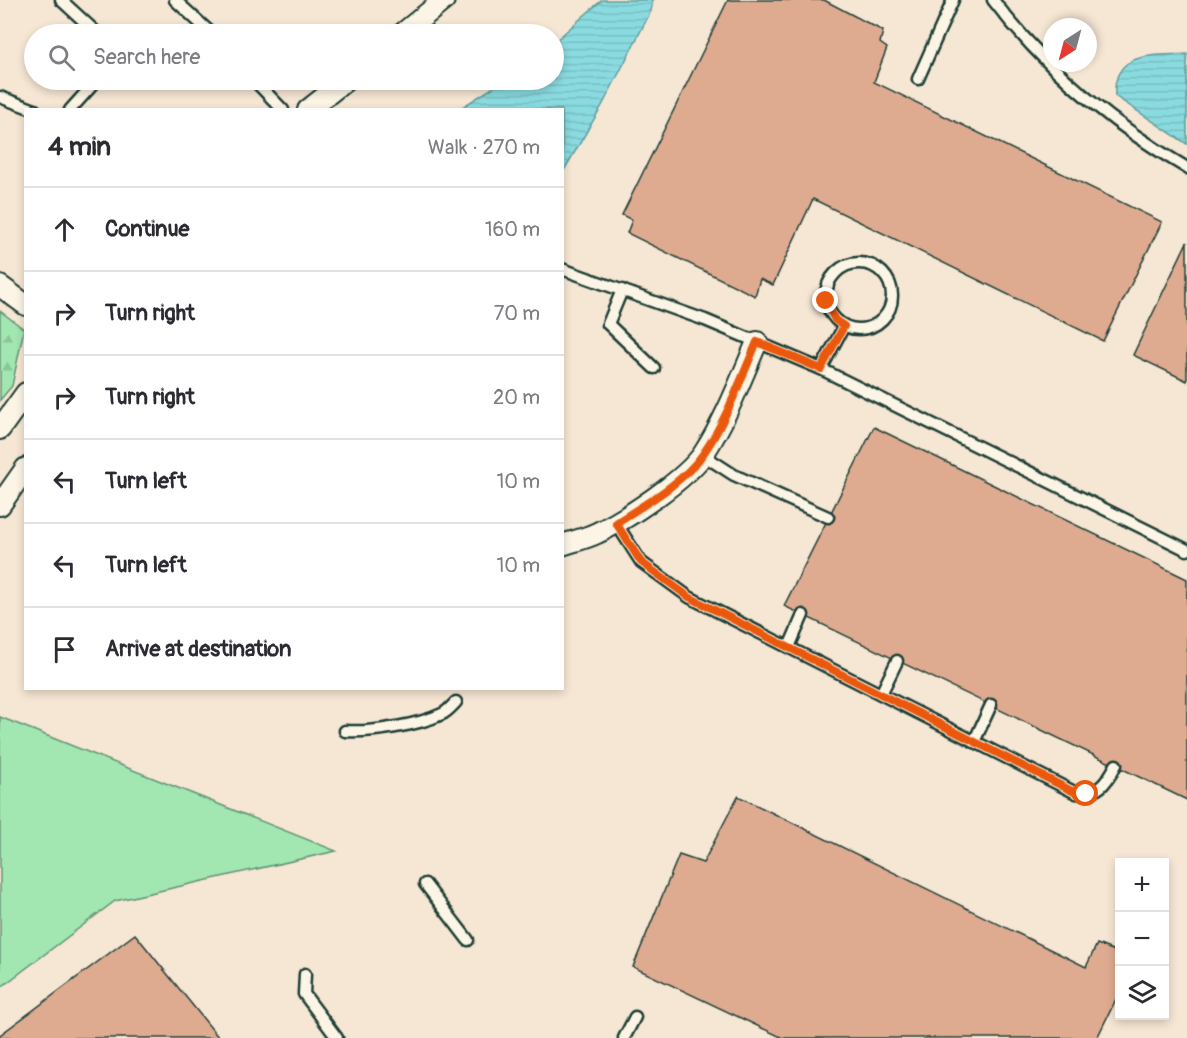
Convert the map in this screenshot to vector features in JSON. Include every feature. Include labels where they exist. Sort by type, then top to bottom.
[{"type":"street","points":[[414,24],[444,0]]},
{"type":"street","points":[[311,108],[333,90]]},
{"type":"street","points":[[0,286],[24,304]]},
{"type":"street","points":[[564,544],[596,534],[616,523],[682,475],[703,455],[731,401],[757,342]]},
{"type":"street","points":[[0,429],[24,396]]},
{"type":"street","points":[[0,505],[24,471]]},
{"type":"lane","points":[[61,0],[87,24]]},
{"type":"lane","points":[[918,79],[953,0]]},
{"type":"lane","points":[[993,0],[1010,22],[1095,105],[1147,145],[1187,168]]},
{"type":"lane","points":[[181,2],[202,24]]},
{"type":"lane","points":[[72,108],[88,90]]},
{"type":"lane","points":[[264,90],[281,108]]},
{"type":"lane","points":[[0,97],[30,108]]},
{"type":"lane","points":[[852,263],[872,265],[888,279],[892,290],[889,310],[874,325],[864,328],[844,326],[829,311],[826,301],[828,281],[842,266],[852,263]]},
{"type":"lane","points":[[564,270],[757,342],[821,369],[1187,550]]},
{"type":"lane","points":[[622,290],[608,324],[654,368]]},
{"type":"lane","points":[[821,369],[844,326]]},
{"type":"lane","points":[[703,455],[734,475],[828,517]]},
{"type":"lane","points":[[616,523],[641,562],[689,597],[1076,793],[1086,794],[1105,785],[1116,765]]},
{"type":"lane","points":[[789,647],[803,615]]},
{"type":"lane","points":[[881,694],[897,661]]},
{"type":"lane","points":[[345,731],[361,732],[429,719],[444,714],[456,702]]},
{"type":"lane","points":[[974,742],[991,705]]},
{"type":"lane","points":[[425,884],[468,940]]},
{"type":"lane","points":[[305,974],[304,994],[337,1038]]},
{"type":"lane","points":[[624,1038],[635,1017]]},
{"type":"green space","points":[[0,311],[24,329],[12,386],[0,400]]},
{"type":"green space","points":[[0,717],[336,851],[115,901],[0,988]]},
{"type":"water","points":[[602,0],[653,0],[651,11],[603,104],[564,170],[564,108],[461,108],[489,90],[564,90],[564,33]]},
{"type":"water","points":[[1187,54],[1187,144],[1115,96],[1116,81],[1120,70],[1128,63],[1149,56]]},
{"type":"building","points":[[728,0],[824,0],[883,31],[880,43],[887,48],[874,82],[1162,222],[1103,341],[813,199],[773,285],[760,279],[755,296],[627,233],[632,220],[622,215]]},
{"type":"building","points":[[1187,242],[1187,381],[1133,355]]},
{"type":"building","points":[[874,427],[1187,579],[1187,800],[784,606]]},
{"type":"building","points":[[738,796],[1086,967],[1097,944],[1115,951],[1115,1001],[1097,1038],[783,1038],[633,967],[679,855],[703,863]]},
{"type":"building","points":[[135,934],[219,1038],[0,1038],[0,1035]]},
{"type":"route","points":[[826,301],[835,320],[844,326],[821,369],[757,342],[731,401],[703,455],[682,475],[616,523],[641,562],[689,597],[1076,793],[1086,794]]}]
